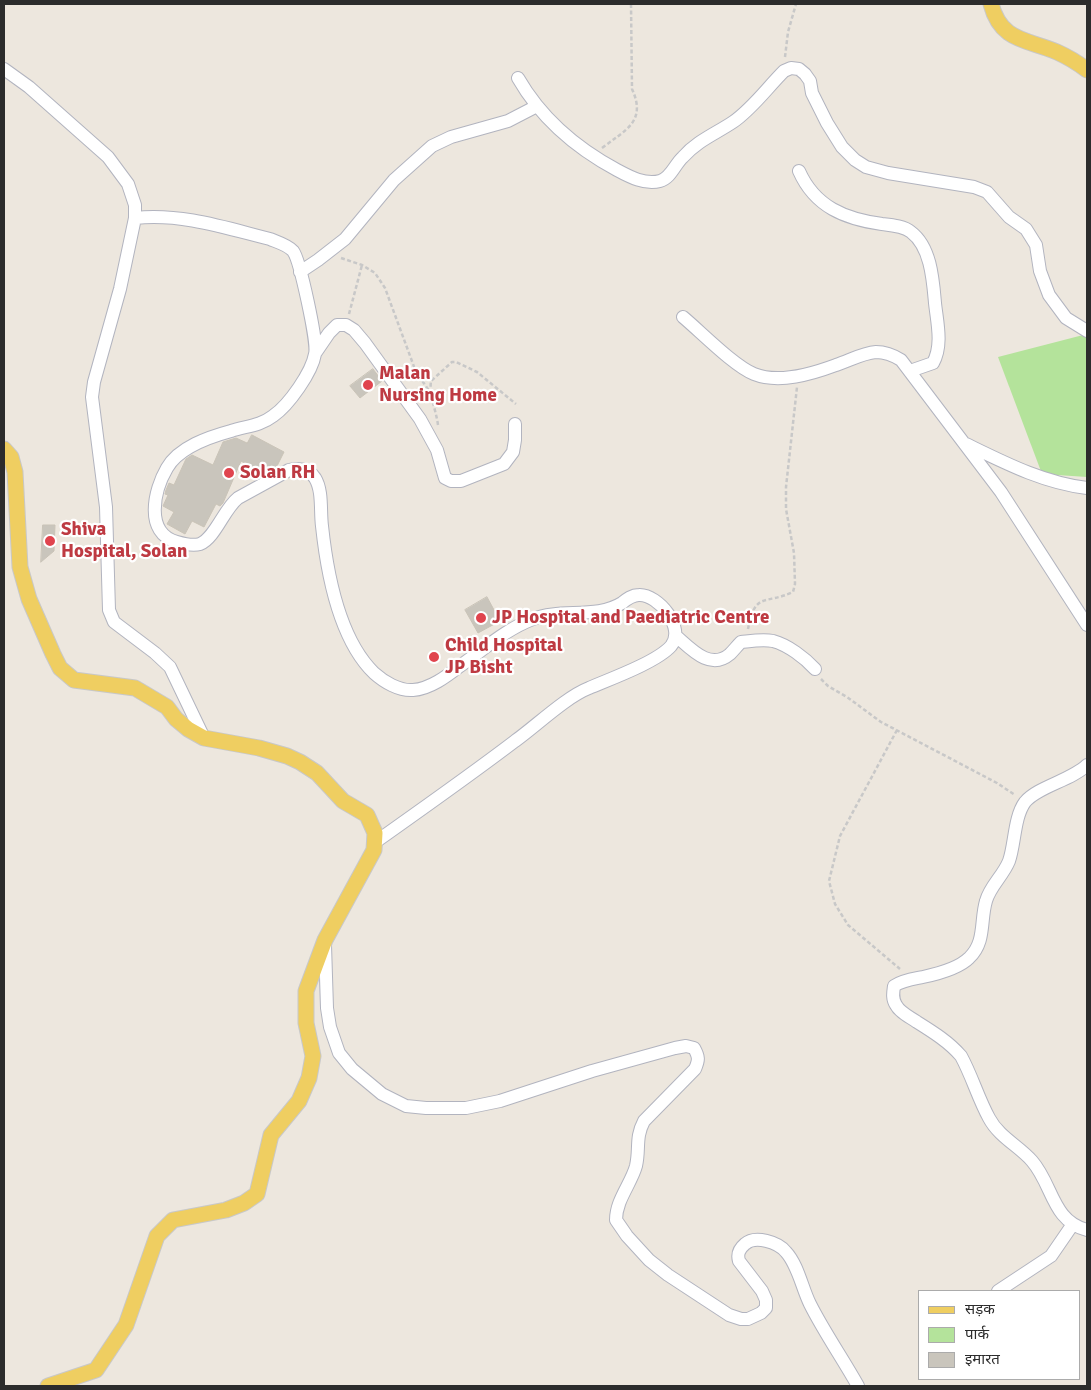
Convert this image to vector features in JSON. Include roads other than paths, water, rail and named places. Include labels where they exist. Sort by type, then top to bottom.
[{"type":"main road","points":[[992,4],[994,16],[1008,34],[1026,42],[1056,51],[1087,70]]},
{"type":"main road","points":[[4,449],[11,457],[15,472],[20,567],[29,599],[60,668],[74,680],[135,688],[167,707],[188,730],[204,738],[258,748],[287,756],[317,773],[343,801],[367,815],[375,833],[374,850],[325,940],[306,991],[306,1023],[313,1056],[309,1078],[299,1101],[271,1135],[257,1194],[244,1203],[226,1210],[173,1220],[157,1236],[126,1325],[96,1370],[48,1386]]},
{"type":"street","points":[[518,78],[530,98],[564,135],[592,157],[634,179],[650,182],[661,181],[670,174],[681,158],[696,144],[746,112],[784,71],[791,68],[799,69],[810,81],[812,93],[827,123],[842,147],[855,160],[866,167],[888,173],[974,187],[987,192],[1009,217],[1026,229],[1036,245],[1040,271],[1048,295],[1066,318],[1087,331]]},
{"type":"street","points":[[4,69],[29,87],[108,157],[128,184],[136,205],[136,218],[120,289],[94,382],[92,397],[106,507],[109,610],[114,622],[155,653],[170,667],[204,738]]},
{"type":"street","points":[[300,272],[346,239],[394,180],[432,146],[451,137],[508,121],[537,106]]},
{"type":"street","points":[[799,171],[805,185],[820,202],[841,213],[865,222],[896,226],[911,231],[924,248],[932,270],[939,348],[933,363],[910,371]]},
{"type":"street","points":[[136,218],[155,216],[183,218],[281,243],[293,252],[300,272],[314,333],[316,352]]},
{"type":"street","points":[[683,317],[743,369],[756,375],[777,378],[798,376],[876,352],[889,354],[901,360],[1001,492],[1087,625]]},
{"type":"street","points":[[374,843],[442,796],[581,691],[636,668],[666,650],[676,636],[674,622],[664,609],[649,597],[640,594],[631,596],[611,609],[535,618],[518,626],[430,685],[413,690],[397,687],[383,681],[362,662],[347,632],[335,596],[322,527],[320,495],[315,479],[307,471],[298,468],[289,470],[238,498],[222,517],[214,532],[199,544],[173,541],[164,535],[156,522],[154,510],[159,489],[167,468],[179,453],[200,442],[231,431],[259,425],[274,416],[285,405],[312,366],[316,352],[337,325],[346,325],[354,330],[365,342],[420,419],[437,450],[445,478],[461,481],[504,464],[513,452],[515,424]]},
{"type":"street","points":[[964,444],[1026,472],[1067,486],[1087,488]]},
{"type":"street","points":[[676,636],[697,654],[712,660],[730,654],[741,642],[773,641],[808,661],[815,669]]},
{"type":"street","points":[[1087,765],[1080,771],[1046,788],[1025,802],[1020,813],[1010,858],[986,901],[983,928],[976,950],[967,960],[955,966],[900,982],[894,986],[893,1000],[896,1007],[902,1013],[954,1048],[961,1056],[990,1120],[999,1133],[1031,1160],[1043,1175],[1058,1209],[1068,1222],[1087,1230]]},
{"type":"street","points":[[325,940],[327,1008],[330,1027],[339,1053],[352,1069],[382,1094],[406,1106],[466,1108],[500,1101],[592,1071],[675,1048],[686,1046],[694,1048],[698,1056],[695,1069],[644,1120],[639,1131],[636,1165],[619,1206],[616,1220],[627,1236],[649,1260],[668,1275],[729,1315],[741,1319],[761,1313],[766,1308],[766,1300],[762,1291],[739,1261],[738,1256],[741,1248],[748,1241],[762,1240],[786,1251],[810,1304],[851,1370],[858,1386]]},
{"type":"street","points":[[1000,1290],[1051,1256],[1073,1224]]},
{"type":"place","name":"Malan Nursing Home","points":[[368,385]]},
{"type":"place","name":"Solan RH","points":[[229,473]]},
{"type":"place","name":"Shiva Hospital, Solan","points":[[50,541]]},
{"type":"place","name":"JP Hospital and Paediatric Centre","points":[[481,618]]},
{"type":"place","name":"Child Hospital JP Bisht","points":[[434,657]]}]
